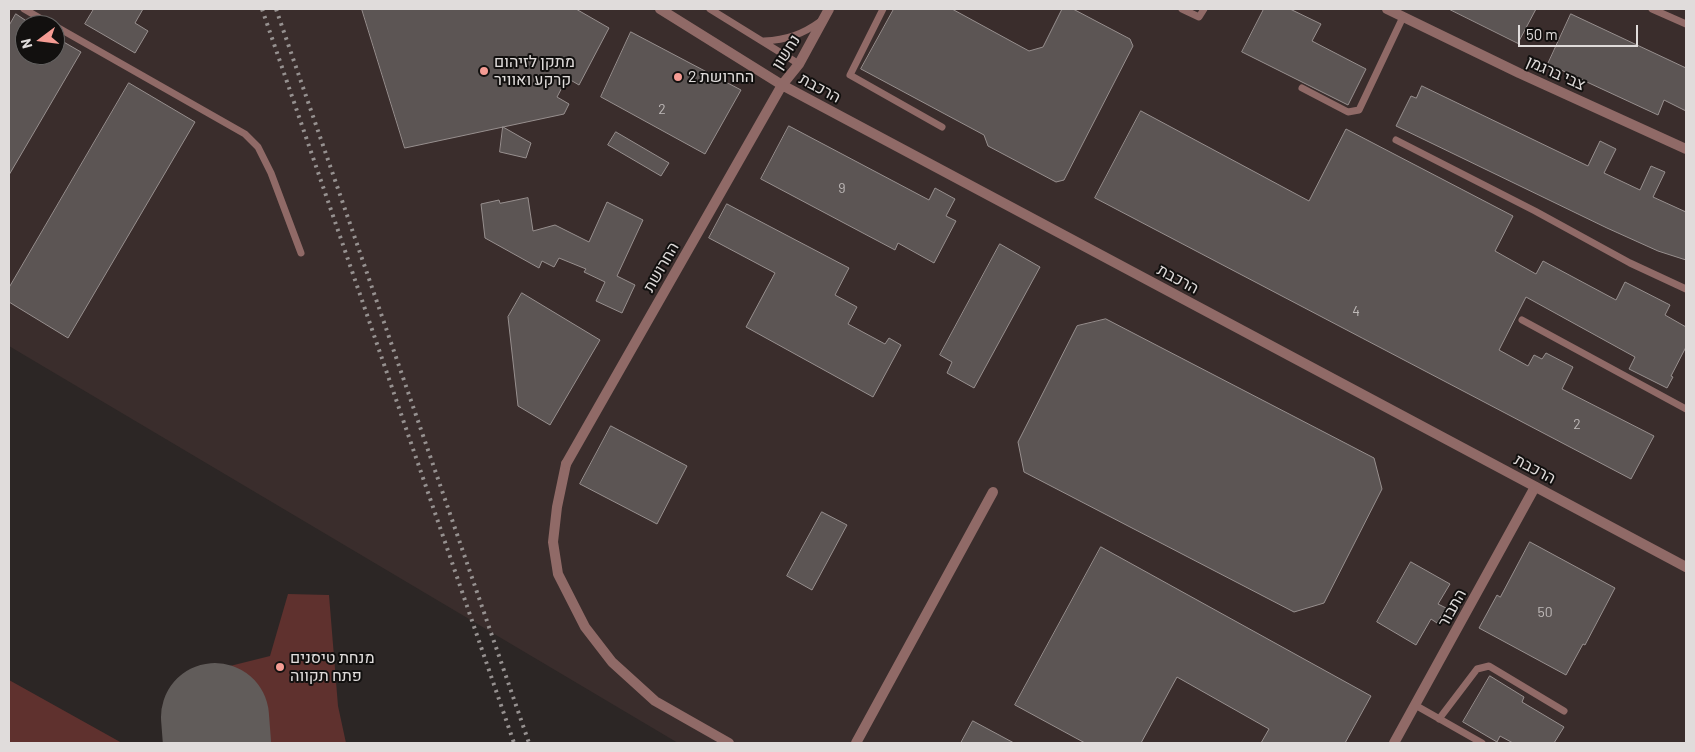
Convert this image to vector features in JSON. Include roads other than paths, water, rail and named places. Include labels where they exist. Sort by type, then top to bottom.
[{"type":"street","name":"הרכבת","points":[[660,9],[782,84],[1535,487],[1686,565]]},
{"type":"street","name":"נחשון","points":[[782,84],[799,64],[829,9]]},
{"type":"street","name":"צבי ברגמן","points":[[1387,9],[1519,73],[1686,149]]},
{"type":"street","name":"החרושת","points":[[729,743],[654,701],[612,662],[585,627],[558,574],[553,542],[557,507],[566,464],[782,84]]},
{"type":"street","name":"התבור","points":[[1394,743],[1535,487]]},
{"type":"street","points":[[856,743],[994,492]]},
{"type":"lane","points":[[710,9],[799,64]]},
{"type":"lane","points":[[883,9],[850,75],[942,127]]},
{"type":"lane","points":[[1182,9],[1199,17],[1204,9]]},
{"type":"lane","points":[[1652,9],[1686,24]]},
{"type":"lane","points":[[1302,88],[1348,112],[1360,110],[1404,17]]},
{"type":"lane","points":[[763,42],[776,41],[808,31],[824,19]]},
{"type":"lane","points":[[65,32],[245,134],[258,147],[271,173],[301,253]]},
{"type":"lane","points":[[1396,140],[1535,211],[1630,263],[1686,289]]},
{"type":"lane","points":[[1522,320],[1686,409]]},
{"type":"lane","points":[[1439,719],[1478,669],[1489,666],[1564,711]]},
{"type":"lane","points":[[1415,705],[1482,743]]},
{"type":"railway","points":[[262,9],[514,743]]},
{"type":"railway","points":[[276,9],[529,743]]},
{"type":"place","name":"מתקן לזיהום קרקע ואוויר","points":[[484,71]]},
{"type":"place","name":"החרושת 2","points":[[678,77]]},
{"type":"place","name":"מנחת טיסנים פתח תקווה","points":[[280,667]]}]
